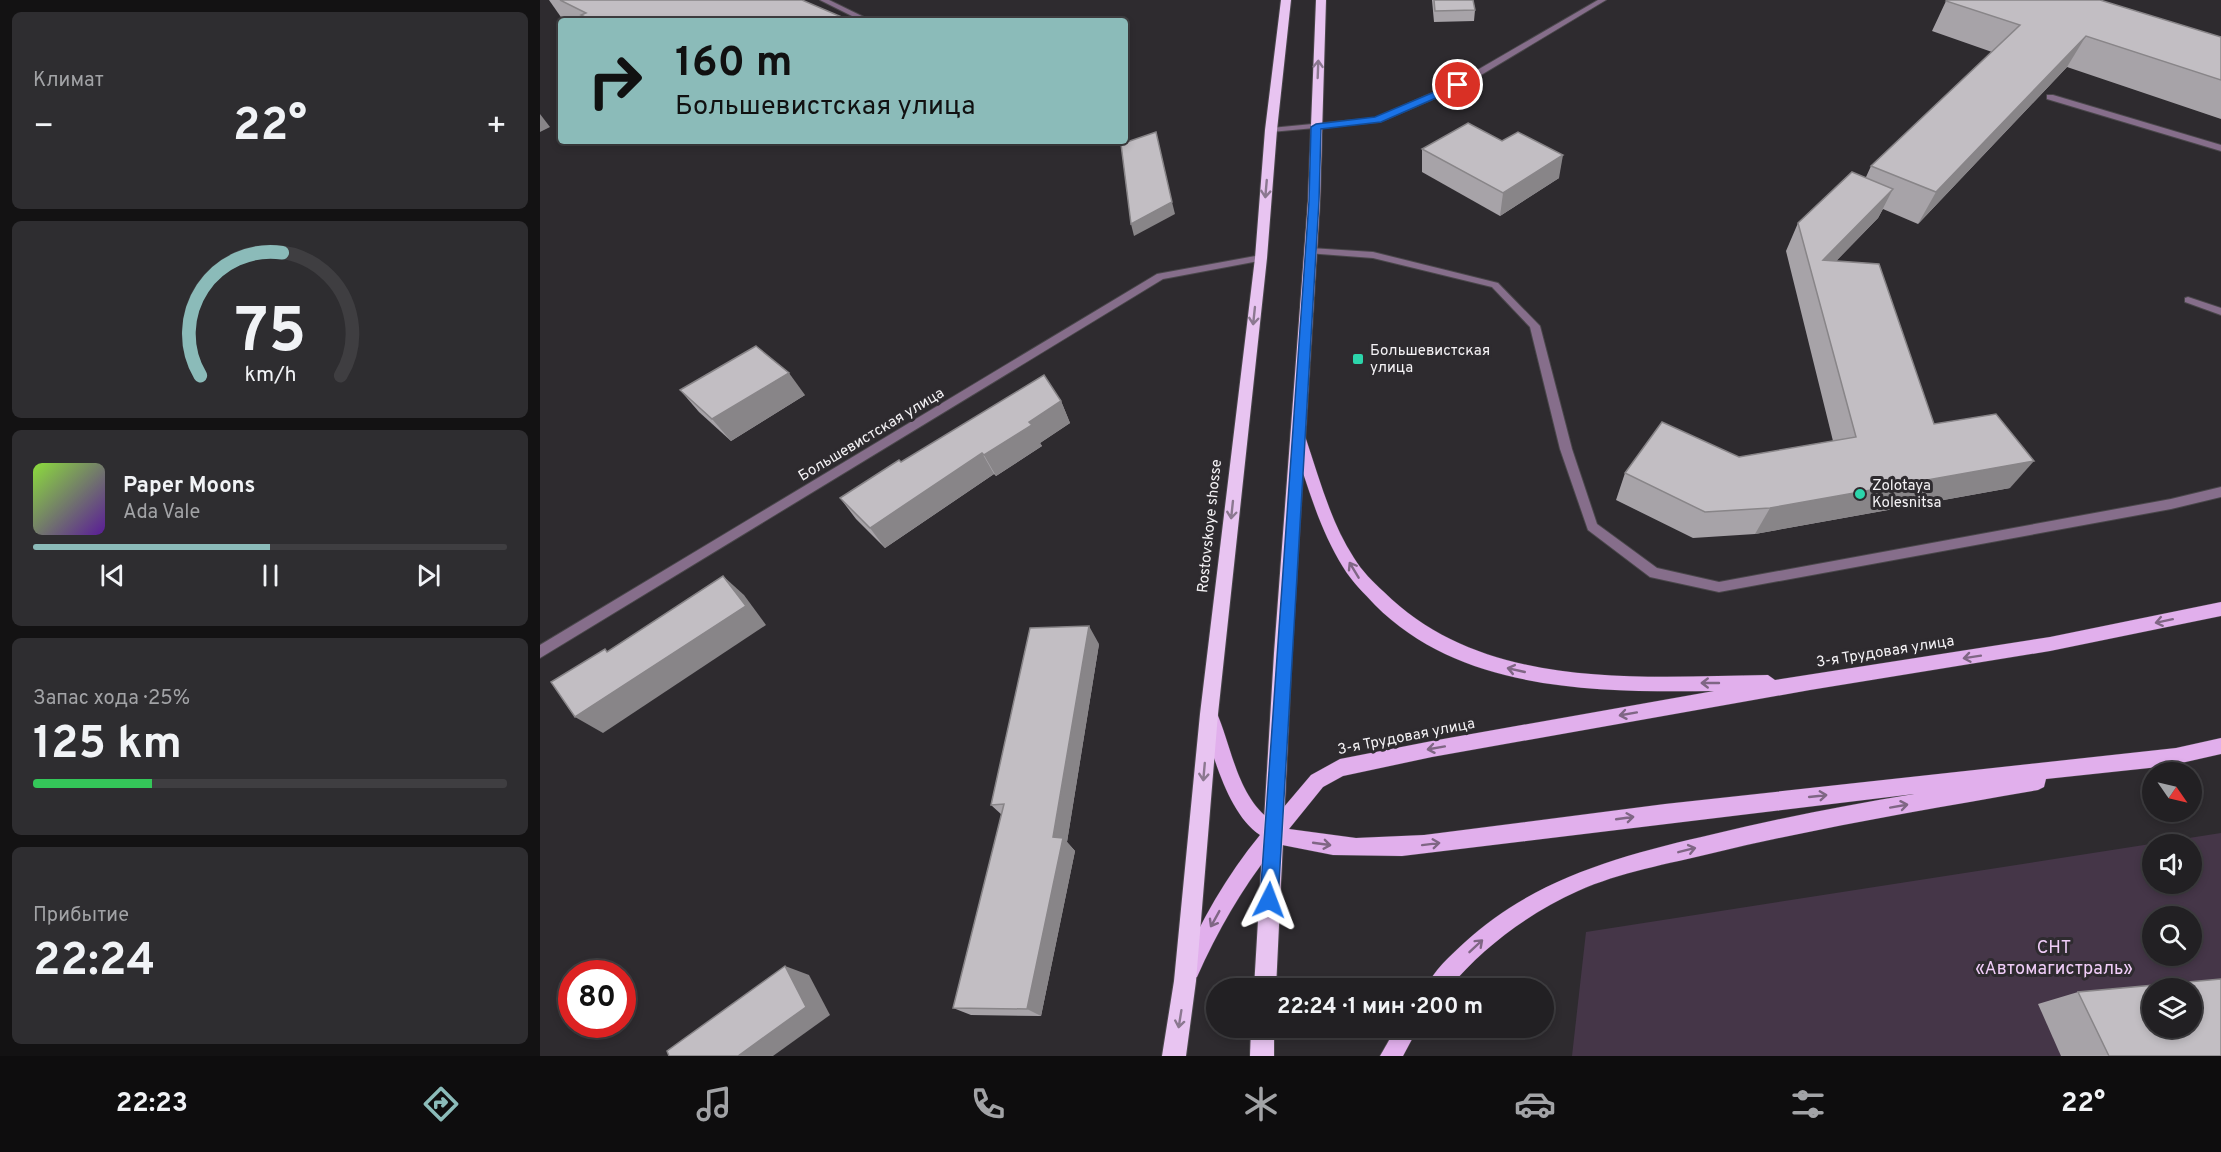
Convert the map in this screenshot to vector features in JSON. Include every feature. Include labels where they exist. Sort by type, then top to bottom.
[{"type":"highway","name":"Rostovskoye shosse","points":[[1174,1056],[1185,981],[1209,714],[1261,258],[1271,130],[1286,0]]},
{"type":"highway","points":[[1265,978],[1272,833],[1310,251],[1321,0]]},
{"type":"highway","points":[[1262,1056],[1263,1038]]},
{"type":"main road","points":[[1298,435],[1334,534],[1358,576],[1392,614],[1431,639],[1490,664],[1533,675],[1601,684],[1810,682]]},
{"type":"main road","name":"3-я Трудовая улица","points":[[1185,981],[1222,907],[1245,868],[1317,781],[1340,768],[1432,749],[1810,682],[2050,644],[2221,609]]},
{"type":"main road","points":[[1209,714],[1232,780],[1251,812],[1272,833],[1324,845],[1373,849],[1421,845],[1661,813],[2176,756]]},
{"type":"main road","points":[[1444,978],[1482,940],[1520,913],[1557,891],[1610,869],[1783,826],[2221,746]]},
{"type":"main road","points":[[1391,1056],[1402,1038]]},
{"type":"street","points":[[824,0],[862,18]]},
{"type":"street","points":[[1271,130],[1377,120],[1458,85],[1603,0]]},
{"type":"street","points":[[2050,97],[2221,148]]},
{"type":"street","points":[[1310,251],[1373,255],[1495,285],[1535,326],[1566,449],[1592,526],[1654,573],[1719,587],[2171,504],[2221,492]]},
{"type":"street","name":"Большевистская улица","points":[[540,652],[1160,276],[1261,258]]},
{"type":"street","points":[[2188,300],[2221,312]]},
{"type":"green space","name":"СНТ «Автомагистраль»","points":[[2221,833],[2221,1056],[1572,1056],[1586,932],[2142,845],[2142,894],[2202,894],[2202,836]]},
{"type":"building","points":[[560,0],[802,0],[844,18],[587,18],[581,15],[586,13]]},
{"type":"building","points":[[1434,0],[1473,0],[1475,10],[1435,11]]},
{"type":"building","points":[[1947,0],[2100,0],[2221,37],[2221,80],[2086,36],[1936,192],[1871,166],[2020,25]]},
{"type":"building","points":[[1468,123],[1502,141],[1518,132],[1563,155],[1503,193],[1422,149]]},
{"type":"building","points":[[1156,132],[1172,202],[1131,224],[1121,144],[1128,144],[1128,142]]},
{"type":"building","points":[[1852,172],[1893,189],[1823,260],[1879,264],[1934,424],[1996,414],[2034,461],[1770,508],[1705,512],[1625,473],[1662,422],[1739,457],[1856,437],[1798,223]]},
{"type":"building","points":[[756,346],[789,373],[712,419],[680,390]]},
{"type":"building","points":[[1044,375],[1061,401],[1029,422],[1032,425],[984,455],[982,453],[870,528],[840,498],[899,460],[901,462]]},
{"type":"building","points":[[723,576],[746,606],[575,717],[551,682],[605,649],[607,652]]},
{"type":"building","points":[[1089,626],[1053,837],[1063,838],[1027,1009],[953,1008],[1004,804],[991,805],[1030,628]]},
{"type":"building","points":[[785,966],[806,1007],[738,1056],[669,1056],[667,1051]]},
{"type":"building","points":[[2221,979],[2221,1056],[2109,1056],[2078,992],[2142,986],[2142,1038],[2202,1038],[2202,981]]},
{"type":"place","name":"Большевистская улица","points":[[1358,359]]},
{"type":"place","name":"Zolotaya Kolesnitsa","points":[[1860,494]]},
{"type":"route","points":[[1269,900],[1314,201],[1316,127],[1377,120],[1458,85]]}]
